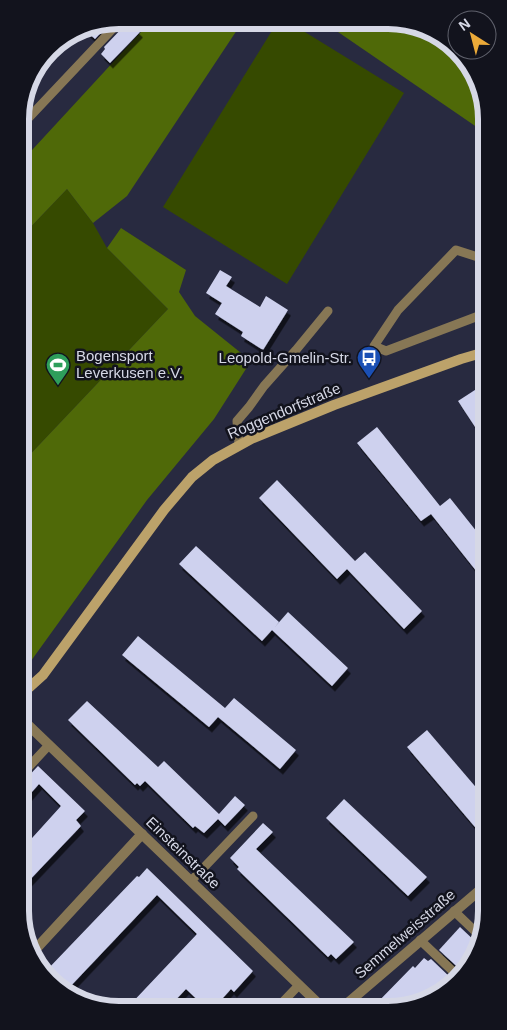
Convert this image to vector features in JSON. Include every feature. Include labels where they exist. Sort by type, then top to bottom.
[{"type":"street","name":"Roggendorfstraße","points":[[29,688],[43,675],[164,510],[192,477],[213,460],[239,444],[334,405],[478,354]]},
{"type":"street","name":"Einsteinstraße","points":[[29,726],[316,1001]]},
{"type":"street","points":[[37,948],[142,834]]},
{"type":"street","name":"Semmelweisstraße","points":[[350,1001],[478,891]]},
{"type":"lane","points":[[29,118],[113,29]]},
{"type":"lane","points":[[478,257],[456,250],[398,310],[374,346],[386,351],[478,317]]},
{"type":"lane","points":[[239,444],[237,421],[264,386],[328,312]]},
{"type":"lane","points":[[29,766],[49,745]]},
{"type":"lane","points":[[191,881],[253,816]]},
{"type":"lane","points":[[454,911],[476,932]]},
{"type":"lane","points":[[420,940],[454,972]]},
{"type":"lane","points":[[284,1001],[299,985]]},
{"type":"green space","points":[[144,29],[238,29],[127,196],[93,223],[67,189],[29,229],[29,153]]},
{"type":"green space","points":[[273,29],[300,29],[404,93],[287,284],[163,207]]},
{"type":"green space","points":[[334,29],[406,30],[438,44],[447,50],[447,60],[457,60],[469,79],[477,101],[478,128]]},
{"type":"green space","name":"Bogensport Leverkusen e.V.","points":[[67,189],[93,223],[107,248],[168,309],[29,456],[29,229]]},
{"type":"green space","points":[[121,228],[186,270],[179,292],[195,316],[251,361],[214,419],[147,500],[29,664],[29,456],[168,309],[107,248]]},
{"type":"building","points":[[121,29],[137,29],[140,32],[110,63],[101,54],[105,49],[104,47]]},
{"type":"building","points":[[104,30],[95,39],[90,34]]},
{"type":"building","points":[[220,270],[232,277],[226,286],[260,307],[266,296],[288,310],[263,350],[241,336],[243,332],[215,314],[222,303],[206,293]]},
{"type":"building","points":[[478,388],[478,431],[458,401]]},
{"type":"building","points":[[377,427],[440,506],[450,498],[478,533],[478,573],[431,514],[421,521],[357,443]]},
{"type":"building","points":[[277,480],[355,561],[365,552],[422,611],[404,629],[347,569],[337,579],[259,498]]},
{"type":"building","points":[[196,546],[279,622],[274,628],[288,612],[348,668],[332,686],[272,630],[262,641],[179,564]]},
{"type":"building","points":[[138,636],[225,708],[234,698],[296,750],[280,769],[218,717],[209,727],[122,655]]},
{"type":"building","points":[[87,701],[158,767],[164,761],[219,814],[235,796],[245,805],[225,826],[218,819],[204,833],[195,826],[193,828],[145,781],[140,786],[137,783],[135,785],[68,720]]},
{"type":"building","points":[[427,730],[478,790],[478,831],[407,747]]},
{"type":"building","points":[[38,766],[85,811],[76,820],[81,826],[29,881],[29,841],[61,806],[39,784],[29,795],[29,776]]},
{"type":"building","points":[[344,799],[427,877],[408,896],[326,818]]},
{"type":"building","points":[[263,823],[273,832],[256,849],[354,942],[336,959],[331,954],[328,957],[237,869],[239,867],[230,858]]},
{"type":"building","points":[[147,868],[253,971],[234,992],[231,989],[220,1001],[199,1001],[186,989],[175,1001],[134,1001],[197,934],[157,895],[70,987],[51,971],[49,968],[137,876],[139,877]]},
{"type":"building","points":[[460,927],[473,939],[458,968],[439,950]]},
{"type":"building","points":[[424,958],[428,961],[431,959],[450,977],[428,992],[412,998],[379,1001],[413,966],[415,968]]},
{"type":"place","name":"Leopold-Gmelin-Str.","points":[[369,379]]},
{"type":"place","name":"Bogensport Leverkusen e.V.","points":[[58,386]]}]
